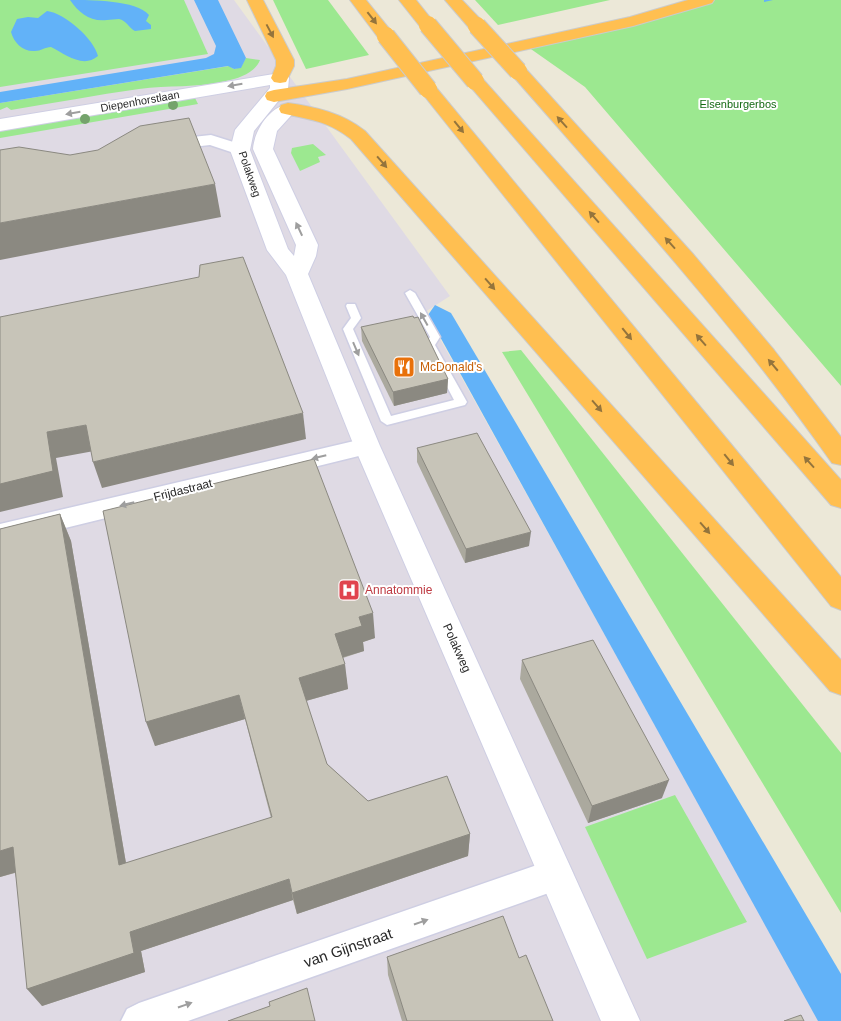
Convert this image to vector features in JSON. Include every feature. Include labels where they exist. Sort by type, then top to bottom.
[{"type":"highway","points":[[255,0],[285,60],[280,78],[349,78],[628,16],[688,0]]},
{"type":"highway","points":[[358,0],[841,598]]},
{"type":"highway","points":[[407,0],[475,81],[841,498]]},
{"type":"highway","points":[[453,0],[474,20],[702,280],[805,402],[841,456]]},
{"type":"highway","points":[[466,0],[474,20]]},
{"type":"highway","points":[[268,104],[323,78],[353,83],[664,13],[706,0]]},
{"type":"highway","points":[[379,58],[531,27]]},
{"type":"highway","points":[[268,104],[308,111],[330,118],[342,123],[358,135],[841,682]]},
{"type":"street","name":"Polakweg","points":[[280,78],[279,90],[245,130],[240,150],[278,250],[296,274],[366,446],[557,874],[620,1021]]},
{"type":"street","name":"Diepenhorstlaan","points":[[0,125],[280,78]]},
{"type":"street","name":"Polakweg","points":[[268,104],[268,129],[263,141],[263,149],[270,168],[307,245],[305,256],[296,274]]},
{"type":"street","points":[[220,106],[268,104]]},
{"type":"street","name":"Diepenhorstlaan","points":[[0,143],[161,116]]},
{"type":"street","points":[[147,148],[203,140],[218,142],[240,150]]},
{"type":"street","name":"Frijdastraat","points":[[0,534],[366,446]]},
{"type":"street","name":"van Gijnstraat","points":[[139,1021],[557,874]]},
{"type":"lane","points":[[351,306],[356,318],[348,330],[387,421],[461,402],[430,345],[434,337],[410,293]]},
{"type":"shaded area","points":[[0,0],[234,0],[450,296],[425,312],[820,1021],[0,1021]]},
{"type":"green space","points":[[0,0],[184,0],[208,54],[0,87]]},
{"type":"green space","points":[[273,0],[328,0],[369,55],[306,69]]},
{"type":"green space","points":[[475,0],[610,0],[498,25]]},
{"type":"green space","name":"Elsenburgerbos","points":[[714,0],[841,0],[841,386],[585,87],[528,47],[687,10]]},
{"type":"green space","points":[[246,58],[260,60],[258,65],[250,72],[226,81],[204,85],[139,89],[11,110],[7,107],[0,110],[0,103],[229,66],[234,69],[241,67]]},
{"type":"green space","points":[[195,98],[198,104],[0,138],[0,130]]},
{"type":"green space","points":[[313,144],[326,155],[318,157],[320,162],[300,171],[291,153],[292,148]]},
{"type":"green space","points":[[521,350],[841,753],[841,913],[502,352]]},
{"type":"green space","points":[[675,795],[747,922],[647,959],[585,827]]},
{"type":"water","points":[[70,0],[113,2],[134,6],[149,15],[146,21],[151,25],[151,29],[135,31],[126,22],[119,19],[95,20],[81,13]]},
{"type":"water","points":[[194,0],[218,0],[246,58],[241,68],[234,69],[228,66],[0,103],[0,92],[206,58],[214,54],[216,46]]},
{"type":"water","points":[[47,11],[62,16],[78,28],[91,42],[98,56],[92,60],[80,61],[51,47],[31,51],[20,46],[14,40],[11,32],[17,19],[38,18]]},
{"type":"water","points":[[435,305],[451,313],[841,974],[841,1021],[818,1021],[428,315]]},
{"type":"building","points":[[189,118],[215,184],[0,223],[0,150],[19,147],[70,155],[98,150],[140,126]]},
{"type":"building","points":[[243,257],[303,413],[93,462],[86,425],[47,432],[53,471],[0,484],[0,317],[199,277],[200,265]]},
{"type":"building","points":[[413,316],[414,318],[418,317],[448,379],[393,392],[361,327]]},
{"type":"building","points":[[477,433],[531,532],[466,549],[417,448]]},
{"type":"building","points":[[314,459],[373,613],[359,617],[362,626],[335,634],[345,664],[299,678],[327,764],[368,801],[447,776],[470,834],[292,893],[289,879],[130,932],[134,953],[27,989],[13,847],[0,851],[0,529],[60,514],[119,865],[272,817],[239,695],[146,722],[103,511]]},
{"type":"building","points":[[593,640],[669,780],[592,806],[522,660]]},
{"type":"building","points":[[503,916],[519,958],[526,955],[553,1021],[407,1021],[387,957]]},
{"type":"building","points":[[307,988],[315,1021],[228,1021],[270,1006],[269,1002]]},
{"type":"building","points":[[801,1015],[804,1021],[784,1021]]},
{"type":"waterway","points":[[766,1],[770,0]]},
{"type":"place","name":"McDonald's","points":[[404,367]]},
{"type":"place","name":"Annatommie","points":[[349,590]]}]
